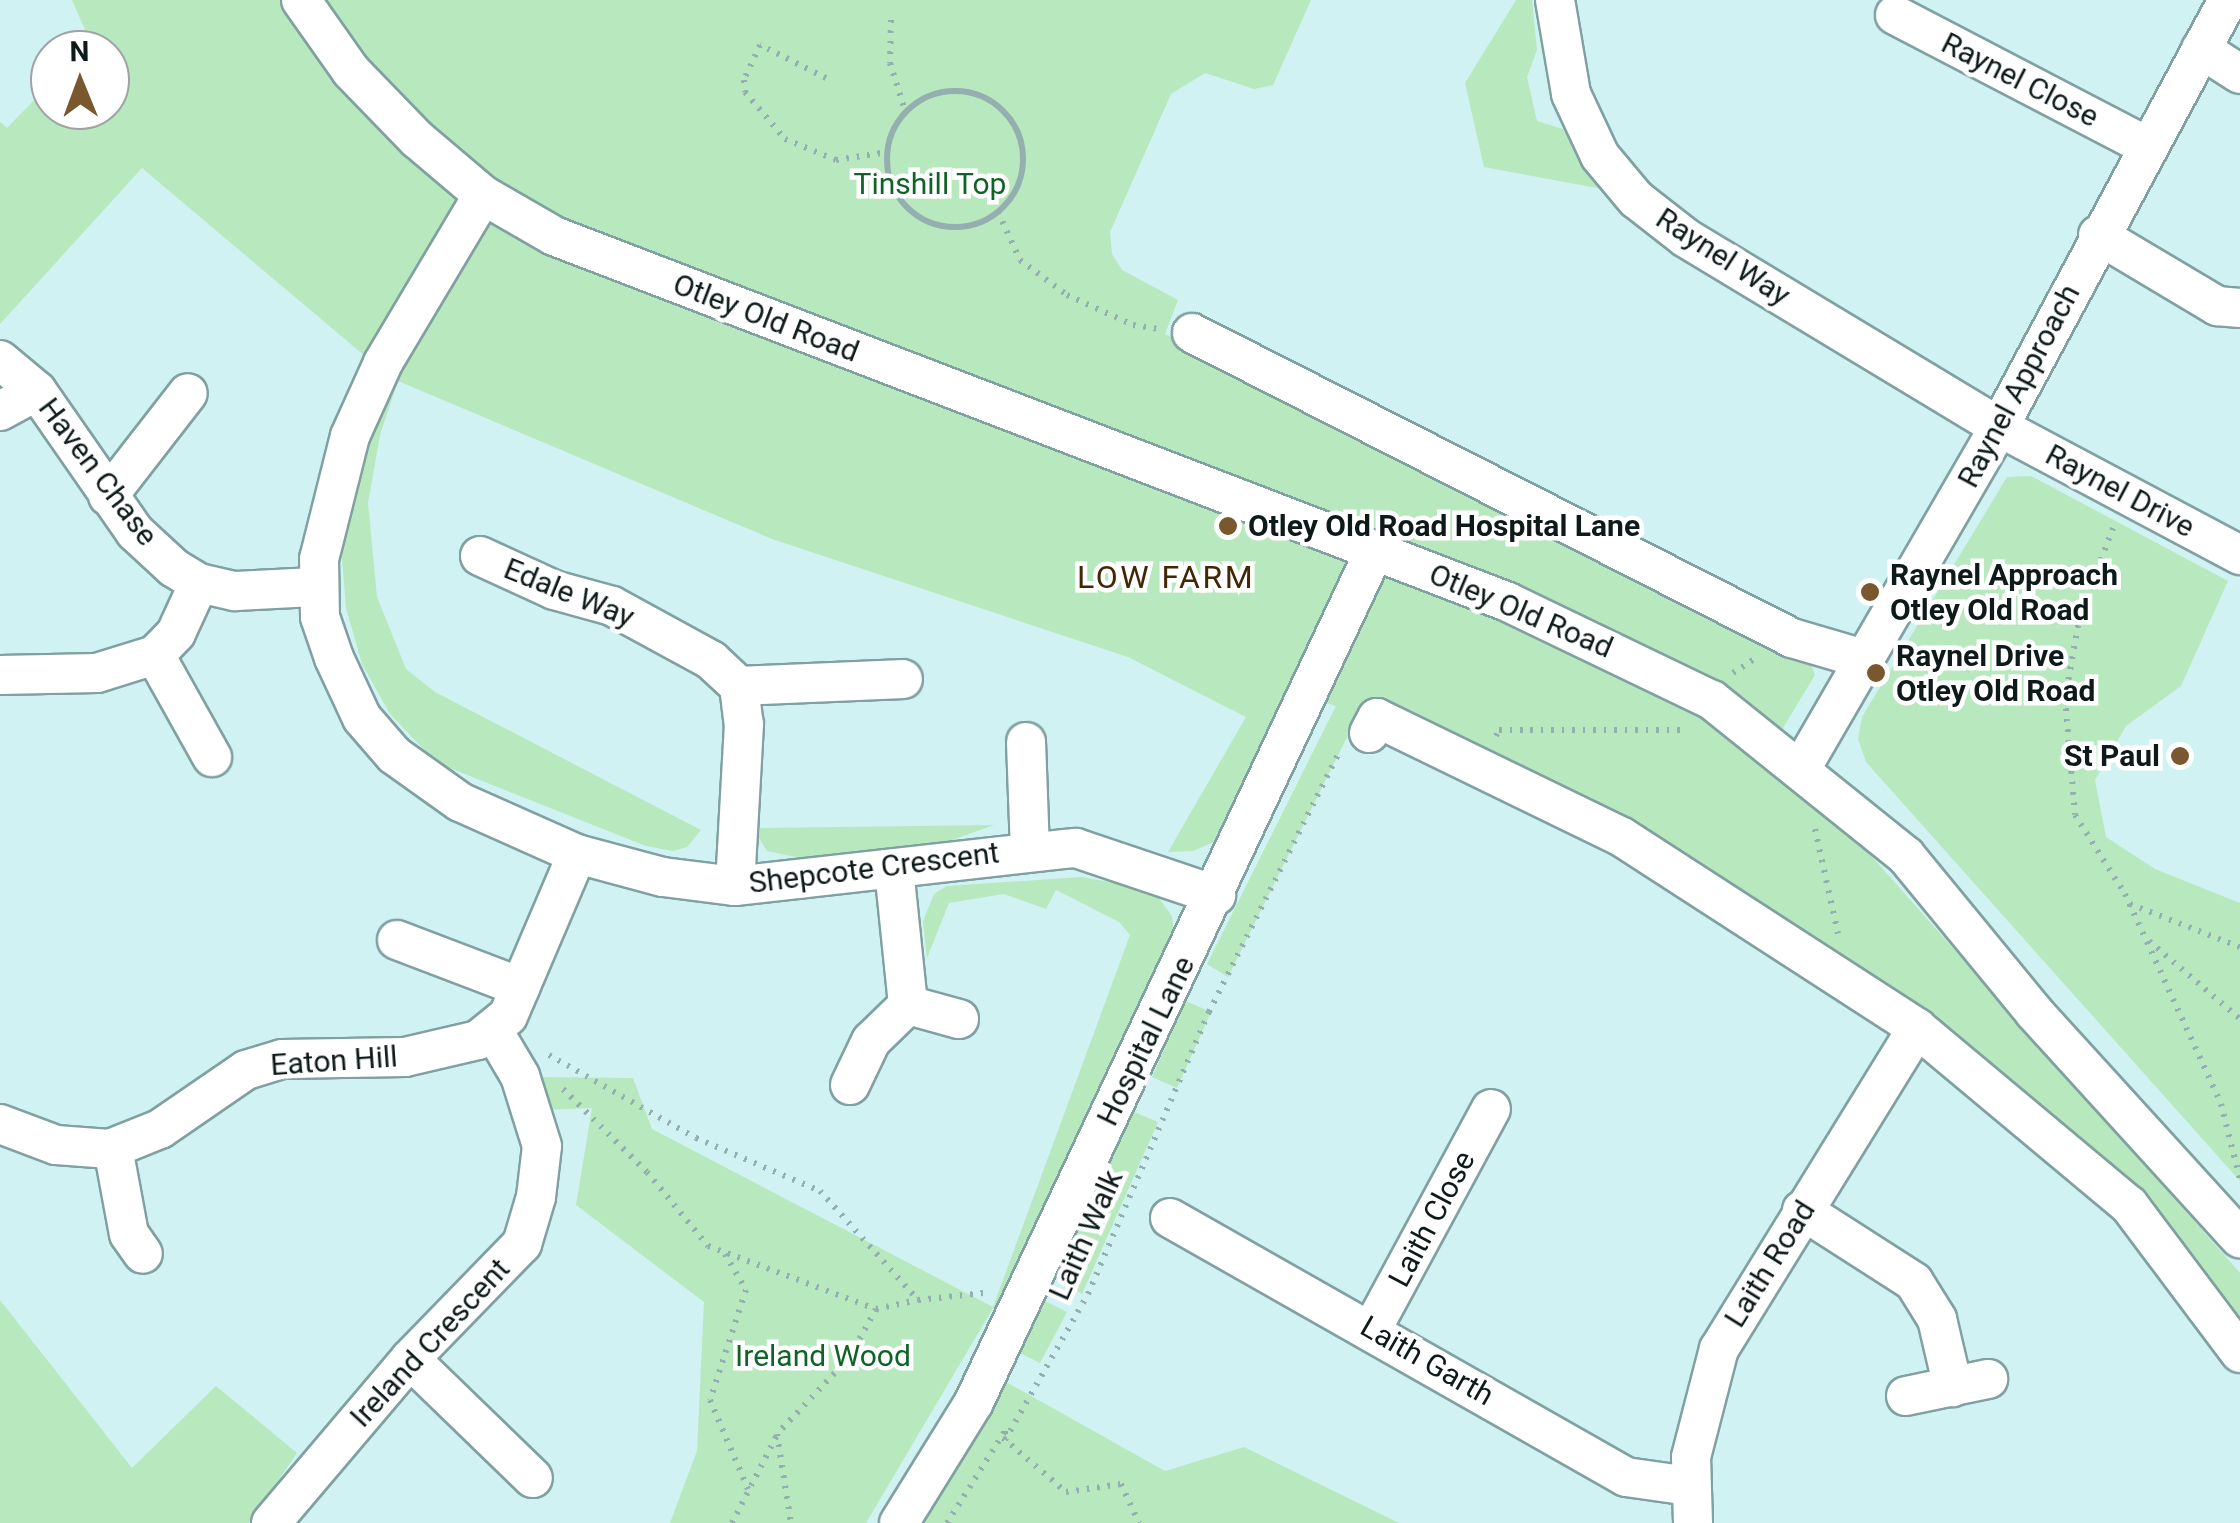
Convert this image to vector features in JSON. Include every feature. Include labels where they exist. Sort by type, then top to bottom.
[{"type":"street","name":"Otley Old Road","points":[[301,0],[351,72],[483,195],[554,236],[1549,619],[1712,700],[1802,767],[1906,856],[2034,1012],[2240,1238]]},
{"type":"street","name":"Raynel Way","points":[[1555,0],[1572,94],[1600,156],[1636,199],[1686,238],[2000,427]]},
{"type":"street","name":"Raynel Approach","points":[[1802,767],[1860,658],[2000,427],[2145,145],[2228,0]]},
{"type":"street","name":"Raynel Close","points":[[1896,15],[2145,145]]},
{"type":"street","points":[[2201,50],[2240,74]]},
{"type":"street","name":"Shepcote Crescent","points":[[483,195],[383,364],[350,436],[315,587],[320,618],[362,718],[394,755],[460,802],[578,854],[663,877],[735,886],[1030,849],[1106,854],[1216,895]]},
{"type":"street","points":[[2098,236],[2217,306],[2240,308]]},
{"type":"street","points":[[1192,333],[1792,638],[1860,658]]},
{"type":"street","name":"Haven Chase","points":[[0,360],[37,391],[135,532],[199,584]]},
{"type":"street","points":[[0,411],[37,391]]},
{"type":"street","points":[[108,496],[188,393]]},
{"type":"street","name":"Raynel Drive","points":[[2000,427],[2240,555]]},
{"type":"street","name":"Hospital Lane","points":[[900,1523],[974,1402],[1216,895],[1375,550]]},
{"type":"street","name":"Edale Way","points":[[480,556],[554,590],[612,606],[712,660],[739,686]]},
{"type":"street","points":[[0,675],[97,673],[155,654],[176,632],[199,584],[235,590],[315,587]]},
{"type":"street","points":[[155,654],[212,756]]},
{"type":"street","points":[[735,886],[744,724],[739,686],[902,679]]},
{"type":"street","points":[[1369,733],[1376,718],[1622,837],[1918,1028],[2129,1205],[2240,1352]]},
{"type":"street","points":[[1026,742],[1030,849]]},
{"type":"street","points":[[497,1029],[520,987],[578,854]]},
{"type":"street","points":[[894,869],[908,1005]]},
{"type":"street","points":[[397,940],[520,987]]},
{"type":"street","points":[[908,1005],[959,1018]]},
{"type":"street","points":[[850,1085],[872,1041],[908,1005]]},
{"type":"street","name":"Laith Road","points":[[1691,1505],[1702,1399],[1719,1349],[1918,1028]]},
{"type":"street","name":"Eaton Hill","points":[[0,1124],[56,1145],[113,1148],[160,1130],[246,1070],[282,1059],[451,1050],[497,1029]]},
{"type":"street","name":"Ireland Crescent","points":[[270,1523],[410,1359],[522,1244],[536,1197],[542,1146],[533,1108],[497,1029]]},
{"type":"street","name":"Laith Close","points":[[1372,1329],[1491,1109]]},
{"type":"street","points":[[113,1148],[129,1234],[143,1254]]},
{"type":"street","points":[[1802,1210],[1914,1282],[1971,1383],[1906,1396]]},
{"type":"street","name":"Laith Garth","points":[[1170,1218],[1626,1476],[1691,1505]]},
{"type":"street","points":[[410,1359],[533,1478]]},
{"type":"path","points":[[891,20],[890,63],[906,111]]},
{"type":"path","points":[[826,78],[760,45],[744,80],[745,92],[785,139],[836,160],[886,152]]},
{"type":"path","points":[[956,91],[988,99],[1006,112],[1018,131],[1022,175],[998,212],[956,228],[922,218],[897,196],[886,152],[906,111],[923,98],[956,91]]},
{"type":"path","points":[[998,212],[1020,260],[1067,295],[1133,325],[1192,333]]},
{"type":"path","points":[[2126,494],[2080,615],[2066,698],[2075,815],[2130,904],[2145,936],[2220,1104],[2240,1179]]},
{"type":"path","points":[[1480,769],[1498,730],[1694,730],[1736,669],[1792,638]]},
{"type":"path","name":"Laith Walk","points":[[1005,1440],[1088,1294],[1158,1122],[1341,748],[1369,733]]},
{"type":"path","points":[[1802,767],[1849,984]]},
{"type":"path","points":[[2130,904],[2240,948]]},
{"type":"path","points":[[2145,936],[2240,1019]]},
{"type":"path","points":[[497,1029],[696,1138],[820,1191],[918,1300]]},
{"type":"path","points":[[553,1079],[647,1172],[708,1246],[876,1309],[918,1300],[964,1298],[1031,1281]]},
{"type":"path","points":[[725,1253],[746,1290],[710,1400],[748,1490]]},
{"type":"path","points":[[732,1523],[777,1434],[848,1358],[876,1309]]},
{"type":"path","points":[[974,1402],[1005,1440],[1066,1492],[1121,1484],[1139,1523]]},
{"type":"path","name":"Laith Walk","points":[[947,1523],[1005,1431],[1005,1440]]},
{"type":"path","points":[[777,1434],[790,1523]]},
{"type":"green space","name":"Tinshill Top","points":[[72,0],[1311,0],[1273,85],[1254,89],[1205,73],[1171,94],[1110,232],[1112,254],[1122,270],[1178,300],[1165,334],[1808,656],[1815,675],[1763,761],[1852,834],[2240,1273],[2240,1353],[2129,1205],[1917,1028],[1377,718],[1359,713],[1228,977],[1207,964],[1336,706],[1293,693],[1221,839],[1193,851],[1168,852],[1246,717],[1128,657],[772,539],[398,381],[380,435],[368,503],[377,597],[406,669],[435,692],[701,830],[687,847],[673,851],[646,846],[437,763],[390,714],[362,664],[346,608],[342,557],[350,493],[391,378],[142,168],[0,324],[0,122],[7,128],[30,104],[30,130],[130,130],[130,30],[85,30]]},
{"type":"green space","points":[[1516,0],[1532,0],[1537,50],[1527,77],[1537,121],[1563,129],[1608,190],[1484,167],[1465,83]]},
{"type":"green space","points":[[2031,476],[2228,581],[2181,686],[2126,726],[2095,780],[2106,837],[2155,869],[2240,903],[2240,1181],[1866,762],[1858,739],[1862,717],[2007,477]]},
{"type":"green space","points":[[994,825],[952,840],[810,860],[767,851],[753,828]]},
{"type":"green space","name":"Ireland Wood","points":[[1082,877],[1153,890],[1172,916],[1175,943],[1001,1310],[993,1308],[866,1523],[670,1523],[697,1451],[704,1302],[576,1205],[592,1108],[541,1110],[540,1077],[633,1078],[652,1129],[993,1307],[1130,935],[1119,922],[1056,890],[1046,909],[1004,894],[949,903],[927,958],[923,921],[934,894],[947,886]]},
{"type":"green space","points":[[1186,1001],[1211,1012],[1177,1088],[1152,1077]]},
{"type":"green space","points":[[1134,1112],[1158,1122],[1082,1294],[1056,1278]]},
{"type":"green space","points":[[0,1300],[132,1468],[216,1386],[297,1453],[249,1523],[0,1523]]},
{"type":"green space","points":[[1045,1301],[1067,1312],[1040,1363],[1018,1352]]},
{"type":"green space","points":[[1006,1382],[1165,1471],[1244,1447],[1399,1523],[918,1523]]},
{"type":"place","name":"Otley Old Road Hospital Lane","points":[[1228,526]]},
{"type":"place","name":"Raynel Approach Otley Old Road","points":[[1870,592]]},
{"type":"place","name":"Raynel Drive Otley Old Road","points":[[1876,673]]},
{"type":"place","name":"St Paul","points":[[2180,756]]},
{"type":"district","name":"LOW FARM","points":[[1166,577]]}]
